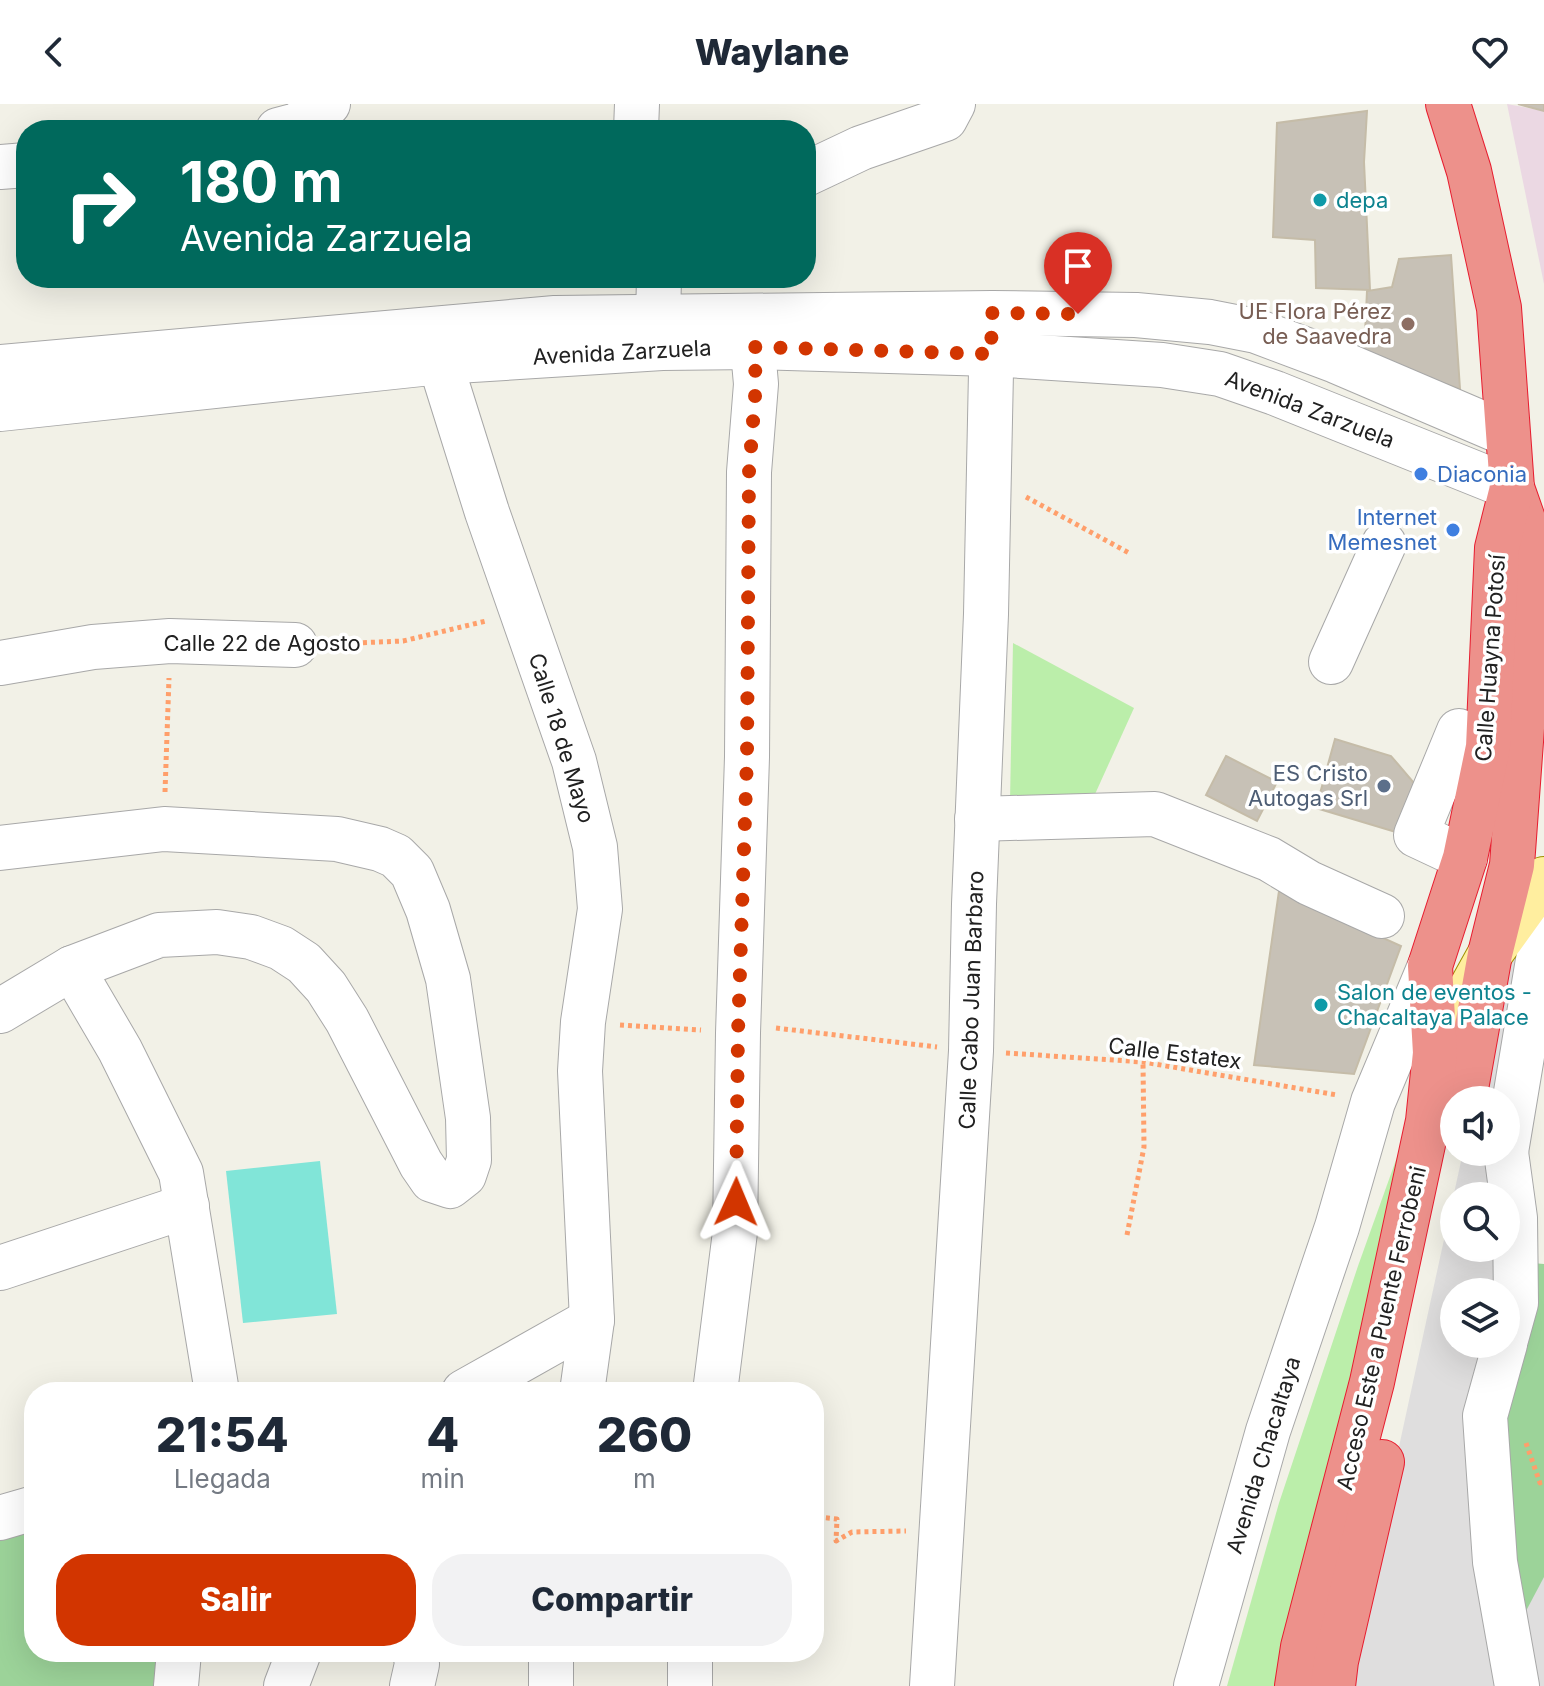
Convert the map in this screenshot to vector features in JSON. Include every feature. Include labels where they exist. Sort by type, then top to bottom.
[{"type":"highway","name":"Calle Huayna Potosí","points":[[1448,104],[1469,171],[1499,308],[1512,488],[1531,542],[1523,714],[1533,875],[1490,954]]},
{"type":"highway","name":"Calle Huayna Potosí","points":[[1430,966],[1465,858],[1488,747],[1497,548],[1512,488]]},
{"type":"highway","points":[[1466,1086],[1490,954]]},
{"type":"highway","name":"Acceso Este a Puente Ferrobeni","points":[[1297,1686],[1303,1647],[1372,1382],[1428,1121],[1435,1053],[1430,966]]},
{"type":"highway","name":"Acceso Este a Puente Ferrobeni","points":[[1333,1686],[1336,1661],[1449,1166]]},
{"type":"main road","points":[[1465,858],[1533,875]]},
{"type":"main road","name":"Avenida Chacaltaya","points":[[1435,1053],[1490,954]]},
{"type":"street","points":[[304,120],[328,104]]},
{"type":"street","points":[[816,169],[861,148],[945,119],[953,104]]},
{"type":"street","name":"Avenida Zarzuela","points":[[0,367],[555,318],[660,315],[752,331],[991,333],[1136,315],[1210,322],[1256,331],[1336,361],[1507,434]]},
{"type":"street","name":"Avenida Zarzuela","points":[[0,409],[440,362],[660,315]]},
{"type":"street","points":[[716,1382],[735,1232],[747,757],[749,472],[756,384],[752,331]]},
{"type":"street","name":"Avenida Zarzuela","points":[[991,333],[1220,374],[1512,488]]},
{"type":"street","name":"Calle Cabo Juan Barbaro","points":[[932,1686],[971,1051],[990,477],[991,333]]},
{"type":"street","name":"Calle 18 de Mayo","points":[[440,362],[574,761],[595,847],[600,909],[583,1022],[580,1087],[592,1320],[583,1382]]},
{"type":"street","points":[[1331,662],[1384,544]]},
{"type":"street","name":"Calle 22 de Agosto","points":[[0,663],[93,647],[170,641],[295,645]]},
{"type":"street","points":[[1459,731],[1416,835],[1465,858]]},
{"type":"street","points":[[977,819],[1155,814],[1269,859],[1309,883],[1382,916]]},
{"type":"street","points":[[0,848],[164,829],[337,839],[396,856],[412,872],[428,910],[448,979],[468,1118],[469,1160],[464,1175],[454,1184],[446,1186],[432,1180],[425,1172],[347,1020],[326,987],[304,963],[281,948],[251,937],[217,932],[159,935],[72,968],[0,1011]]},
{"type":"street","points":[[1520,1105],[1532,1064],[1540,948],[1533,875]]},
{"type":"street","name":"Avenida Chacaltaya","points":[[1196,1686],[1268,1431],[1337,1227],[1373,1102],[1430,966]]},
{"type":"street","points":[[72,968],[120,1050],[181,1173],[215,1382]]},
{"type":"street","name":"Avenida Chacaltaya","points":[[1337,1227],[1395,1116],[1435,1053]]},
{"type":"street","points":[[1508,1166],[1515,1218],[1516,1278]]},
{"type":"street","points":[[0,1268],[187,1206]]},
{"type":"street","points":[[482,1382],[592,1320]]},
{"type":"street","points":[[1501,1358],[1485,1416],[1495,1562],[1517,1686]]},
{"type":"street","points":[[0,1518],[24,1511]]},
{"type":"street","points":[[176,1686],[178,1662]]},
{"type":"street","points":[[286,1686],[295,1662]]},
{"type":"street","points":[[412,1686],[417,1662]]},
{"type":"street","points":[[551,1662],[551,1686]]},
{"type":"street","points":[[690,1662],[690,1686]]},
{"type":"path","points":[[990,477],[1131,554]]},
{"type":"path","name":"Calle 22 de Agosto","points":[[295,645],[403,641],[522,613]]},
{"type":"path","points":[[164,829],[170,641]]},
{"type":"path","name":"Calle Estatex","points":[[583,1022],[739,1028],[971,1051],[1143,1062],[1373,1102]]},
{"type":"path","points":[[1127,1235],[1144,1147],[1143,1062]]},
{"type":"path","points":[[824,1518],[837,1519],[836,1541],[852,1532],[908,1531],[940,1545]]},
{"type":"shaded area","points":[[1507,104],[1544,111],[1544,284]]},
{"type":"shaded area","points":[[1504,957],[1522,963],[1502,1086],[1477,1086]]},
{"type":"shaded area","points":[[320,1161],[337,1314],[243,1323],[226,1171]]},
{"type":"shaded area","points":[[1460,1166],[1492,1166],[1493,1182],[1456,1182]]},
{"type":"shaded area","points":[[1440,1258],[1440,1262],[1515,1262],[1544,1308],[1544,1686],[1347,1686]]},
{"type":"green space","points":[[1013,643],[1134,708],[1091,803],[1010,802]]},
{"type":"green space","points":[[1411,1118],[1283,1686],[1227,1686],[1279,1503]]},
{"type":"green space","points":[[1532,1263],[1544,1264],[1544,1577],[1518,1626],[1496,1426],[1511,1358],[1520,1358],[1520,1317]]},
{"type":"green space","points":[[24,1527],[24,1662],[162,1662],[159,1686],[0,1686],[0,1534]]},
{"type":"building","points":[[1518,104],[1544,104],[1544,111]]},
{"type":"building","name":"depa","points":[[1367,111],[1364,162],[1370,290],[1316,288],[1315,240],[1273,237],[1277,123]]},
{"type":"building","points":[[1451,255],[1460,389],[1364,355],[1367,291],[1392,287],[1399,259]]},
{"type":"building","points":[[1335,739],[1391,756],[1431,803],[1419,839],[1316,808]]},
{"type":"building","points":[[1226,756],[1277,782],[1257,821],[1206,795]]},
{"type":"building","name":"Salon de eventos - Chacaltaya Palace","points":[[1279,891],[1401,946],[1354,1074],[1254,1065]]},
{"type":"place","name":"depa","points":[[1320,200]]},
{"type":"place","name":"UE Flora Pérez de Saavedra","points":[[1408,324]]},
{"type":"place","name":"Diaconia","points":[[1421,474]]},
{"type":"place","name":"Internet Memesnet","points":[[1453,530]]},
{"type":"place","name":"ES Cristo Autogas Srl","points":[[1384,786]]},
{"type":"place","name":"Salon de eventos - Chacaltaya Palace","points":[[1321,1005]]},
{"type":"route","points":[[736,1202],[747,757],[749,472],[756,384],[754,347],[991,354],[992,313],[1078,314]]}]
